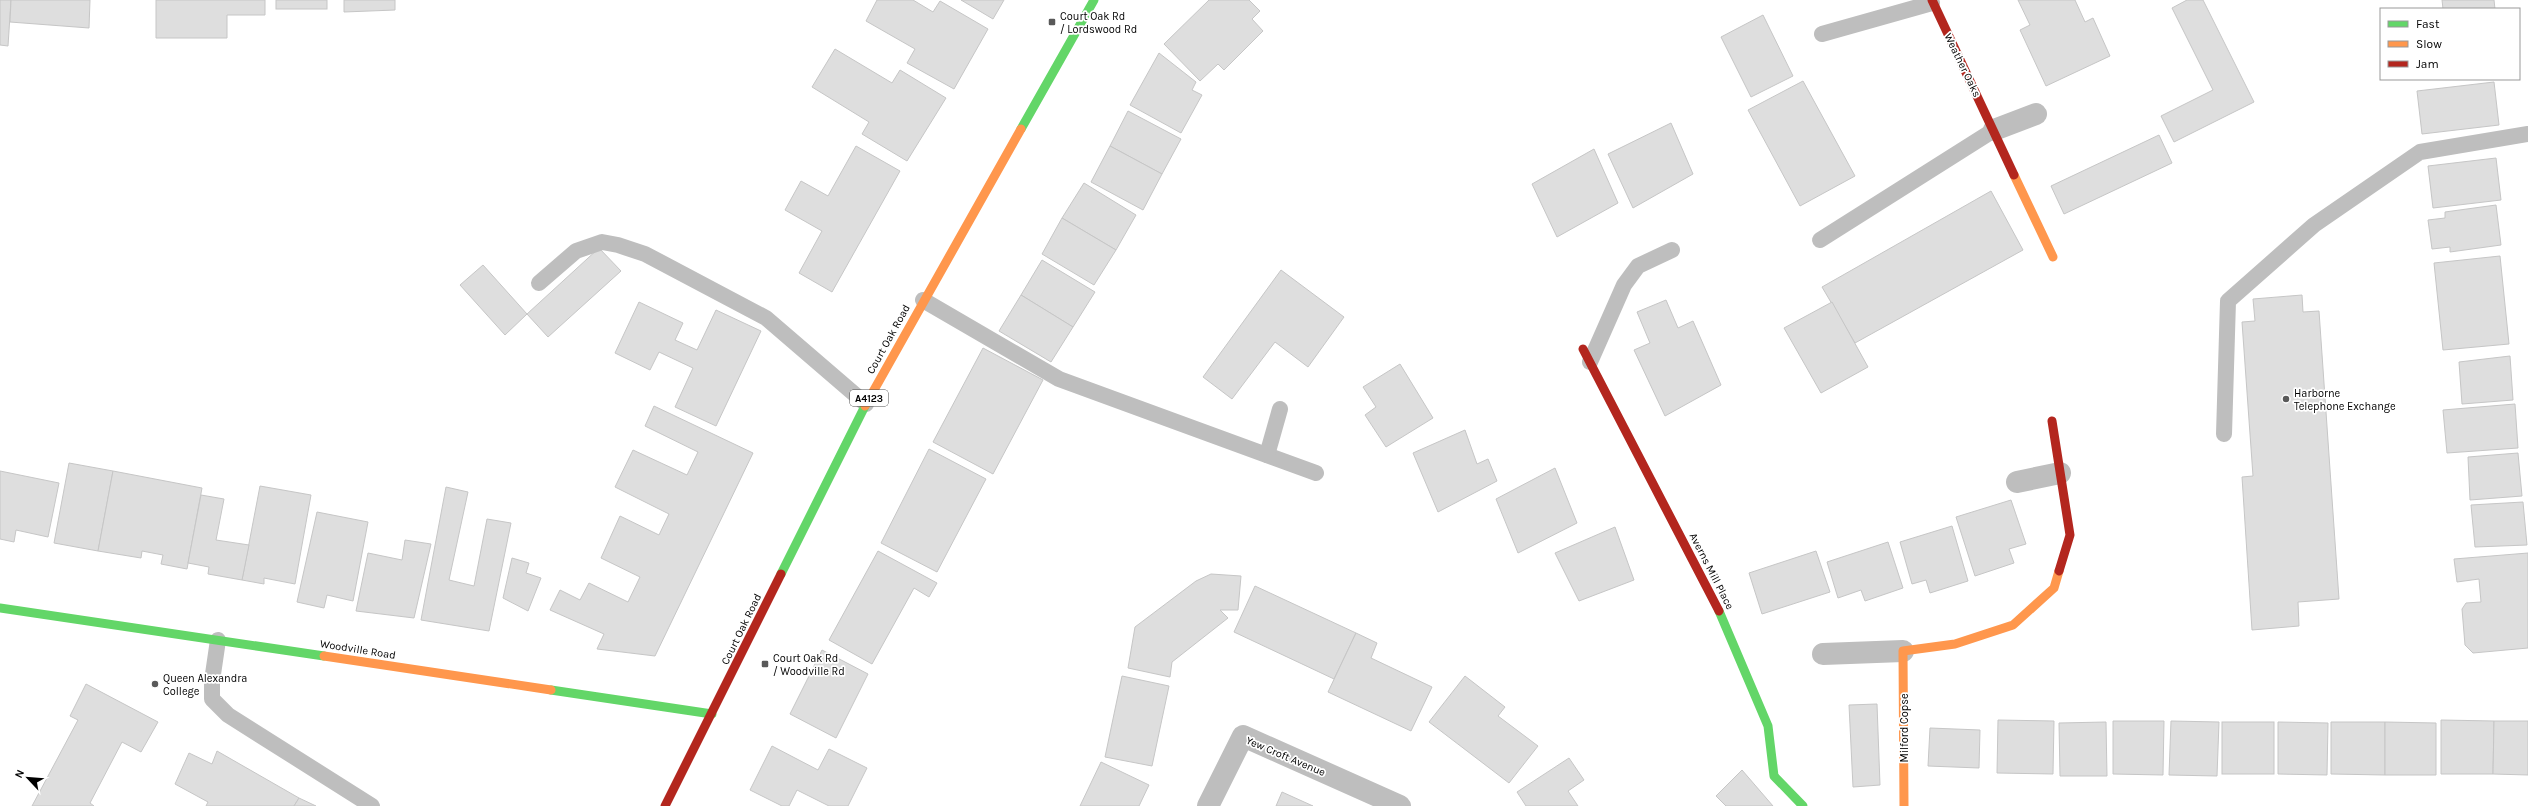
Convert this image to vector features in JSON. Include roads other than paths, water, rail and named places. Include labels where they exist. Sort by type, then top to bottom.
[{"type":"street","name":"Court Oak Road","points":[[665,806],[866,404],[923,300],[1094,0]]},
{"type":"street","name":"Weather Oaks","points":[[1932,2],[2053,257]]},
{"type":"street","points":[[1994,130],[2036,114]]},
{"type":"street","name":"Averns Mill Place","points":[[1586,356],[1725,623],[1768,726],[1774,776],[1803,806]]},
{"type":"street","points":[[1823,654],[1903,651],[1955,644],[2013,625],[2054,588],[2070,535],[2052,421]]},
{"type":"street","points":[[2017,482],[2060,473]]},
{"type":"street","name":"Woodville Road","points":[[0,608],[712,714]]},
{"type":"street","name":"Milford Copse","points":[[1903,651],[1904,806]]},
{"type":"street","name":"Yew Croft Avenue","points":[[1208,806],[1243,736],[1400,806]]},
{"type":"lane","points":[[1822,34],[1932,2]]},
{"type":"lane","points":[[1820,240],[1994,130]]},
{"type":"lane","points":[[2224,434],[2228,301],[2314,225],[2420,152],[2528,134]]},
{"type":"lane","points":[[539,283],[576,251],[602,242],[618,245],[645,254],[766,318],[866,404]]},
{"type":"lane","points":[[1586,356],[1624,285],[1638,266],[1672,250]]},
{"type":"lane","points":[[923,300],[1059,379],[1316,473]]},
{"type":"lane","points":[[1267,455],[1280,409]]},
{"type":"lane","points":[[218,640],[212,681],[212,699],[228,715],[372,806]]},
{"type":"place","name":"Court Oak Rd / Lordswood Rd","points":[[1052,22]]},
{"type":"place","name":"Harborne Telephone Exchange","points":[[2286,399]]},
{"type":"place","name":"Court Oak Rd / Woodville Rd","points":[[765,664]]},
{"type":"place","name":"Queen Alexandra College","points":[[155,684]]}]
